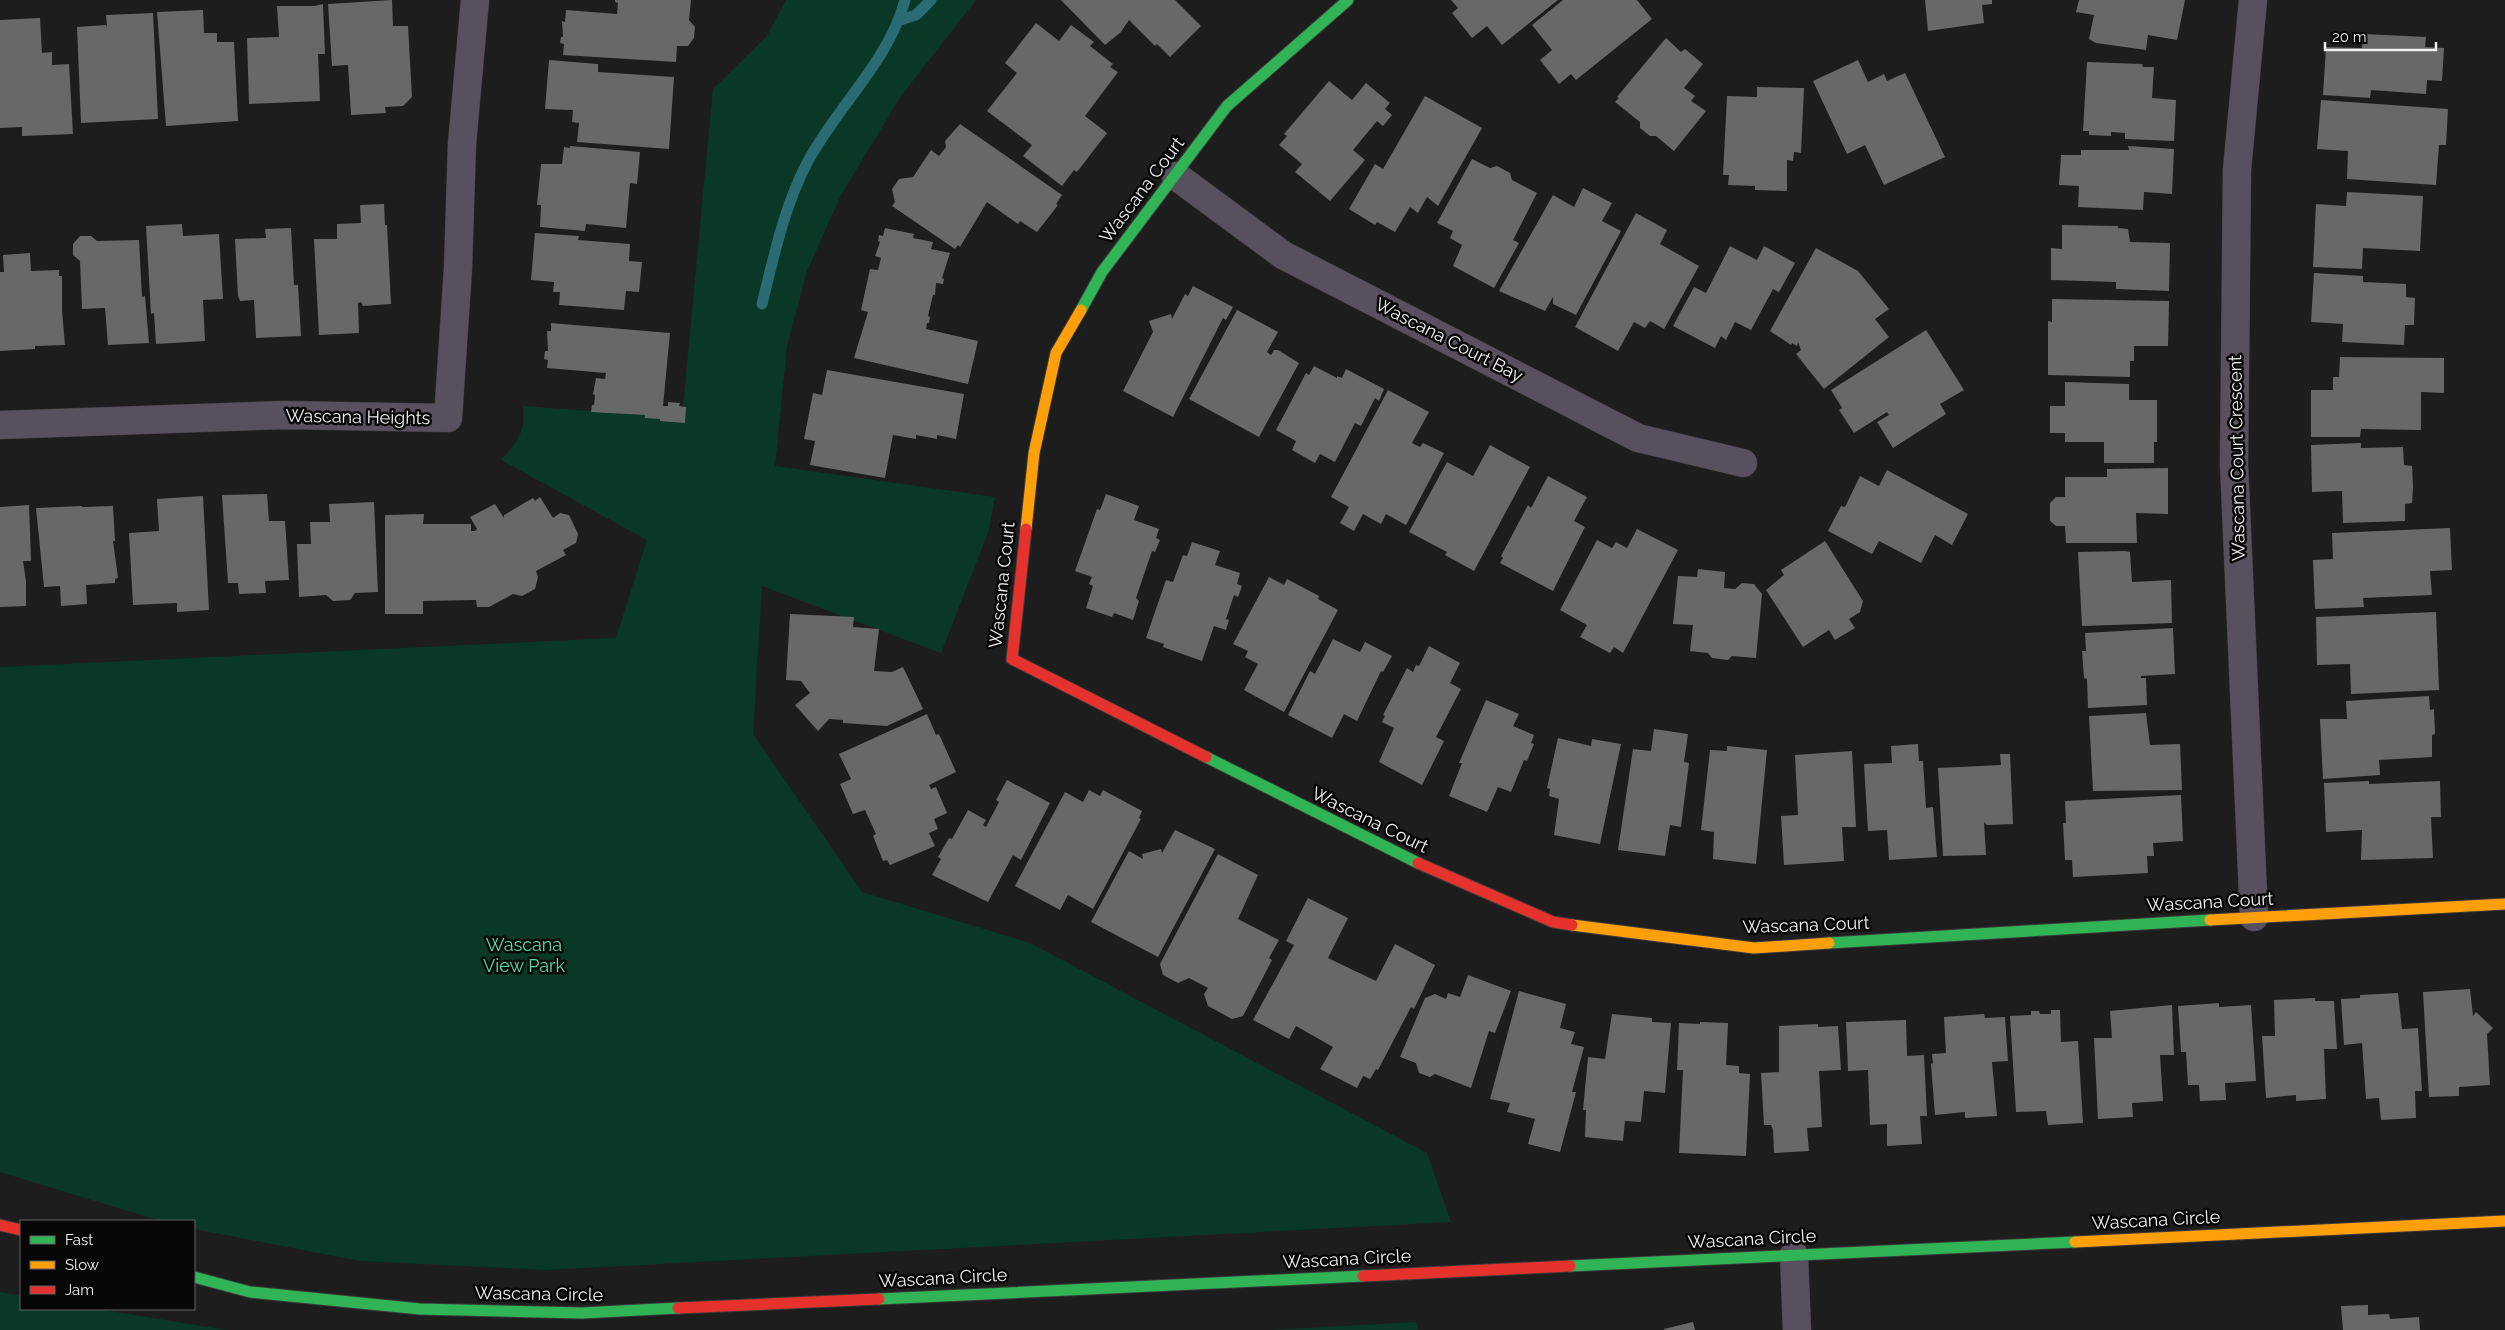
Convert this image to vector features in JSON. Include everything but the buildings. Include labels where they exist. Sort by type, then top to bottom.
[{"type":"street","name":"Wascana Heights","points":[[0,425],[285,415],[448,418],[458,268],[462,144],[475,0]]},
{"type":"street","name":"Wascana Court","points":[[1348,0],[1227,106],[1102,272],[1056,353],[1034,453],[1012,659],[1406,858],[1553,922],[1754,948],[2254,916],[2505,904]]},
{"type":"street","name":"Wascana Court Crescent","points":[[2253,0],[2237,170],[2234,464],[2254,916]]},
{"type":"street","name":"Wascana Court Bay","points":[[1176,176],[1283,255],[1638,438],[1743,463]]},
{"type":"street","name":"Wascana Circle","points":[[195,1277],[250,1292],[420,1309],[582,1313],[2505,1221]]},
{"type":"street","points":[[0,1225],[20,1230]]},
{"type":"street","points":[[1794,1255],[1797,1330]]},
{"type":"green space","name":"Wascana View Park","points":[[786,0],[976,0],[901,96],[841,195],[807,271],[787,346],[775,466],[995,497],[989,530],[941,653],[762,586],[753,734],[862,892],[1030,943],[1427,1153],[1451,1222],[547,1270],[360,1261],[195,1229],[195,1220],[158,1220],[0,1172],[0,667],[616,638],[647,540],[501,460],[520,436],[524,415],[523,406],[682,418],[713,89],[767,36]]},
{"type":"green space","points":[[0,1292],[20,1296],[20,1310],[104,1310],[226,1330],[0,1330]]},
{"type":"green space","points":[[1416,1322],[1418,1330],[1269,1330]]},
{"type":"waterway","points":[[762,304],[780,232],[799,180],[819,142],[887,44],[905,0]]},
{"type":"waterway","points":[[900,20],[916,15],[931,0]]},
{"type":"traffic: fast","points":[[1081,310],[1102,272],[1227,106],[1348,0]]},
{"type":"traffic: fast","points":[[1206,757],[1418,863]]},
{"type":"traffic: fast","points":[[1829,943],[2210,920]]},
{"type":"traffic: fast","points":[[1570,1266],[2075,1242]]},
{"type":"traffic: fast","points":[[879,1299],[1363,1276]]},
{"type":"traffic: fast","points":[[195,1277],[250,1292],[420,1309],[582,1313],[678,1308]]},
{"type":"traffic: slow","points":[[1026,529],[1034,453],[1056,353],[1081,310]]},
{"type":"traffic: slow","points":[[2210,920],[2505,904]]},
{"type":"traffic: slow","points":[[1572,925],[1754,948],[1829,943]]},
{"type":"traffic: slow","points":[[2075,1242],[2505,1221]]},
{"type":"traffic: jam","points":[[1026,529],[1012,659],[1206,757]]},
{"type":"traffic: jam","points":[[1418,863],[1553,922],[1572,925]]},
{"type":"traffic: jam","points":[[0,1225],[20,1230]]},
{"type":"traffic: jam","points":[[1363,1276],[1570,1266]]},
{"type":"traffic: jam","points":[[678,1308],[879,1299]]}]
